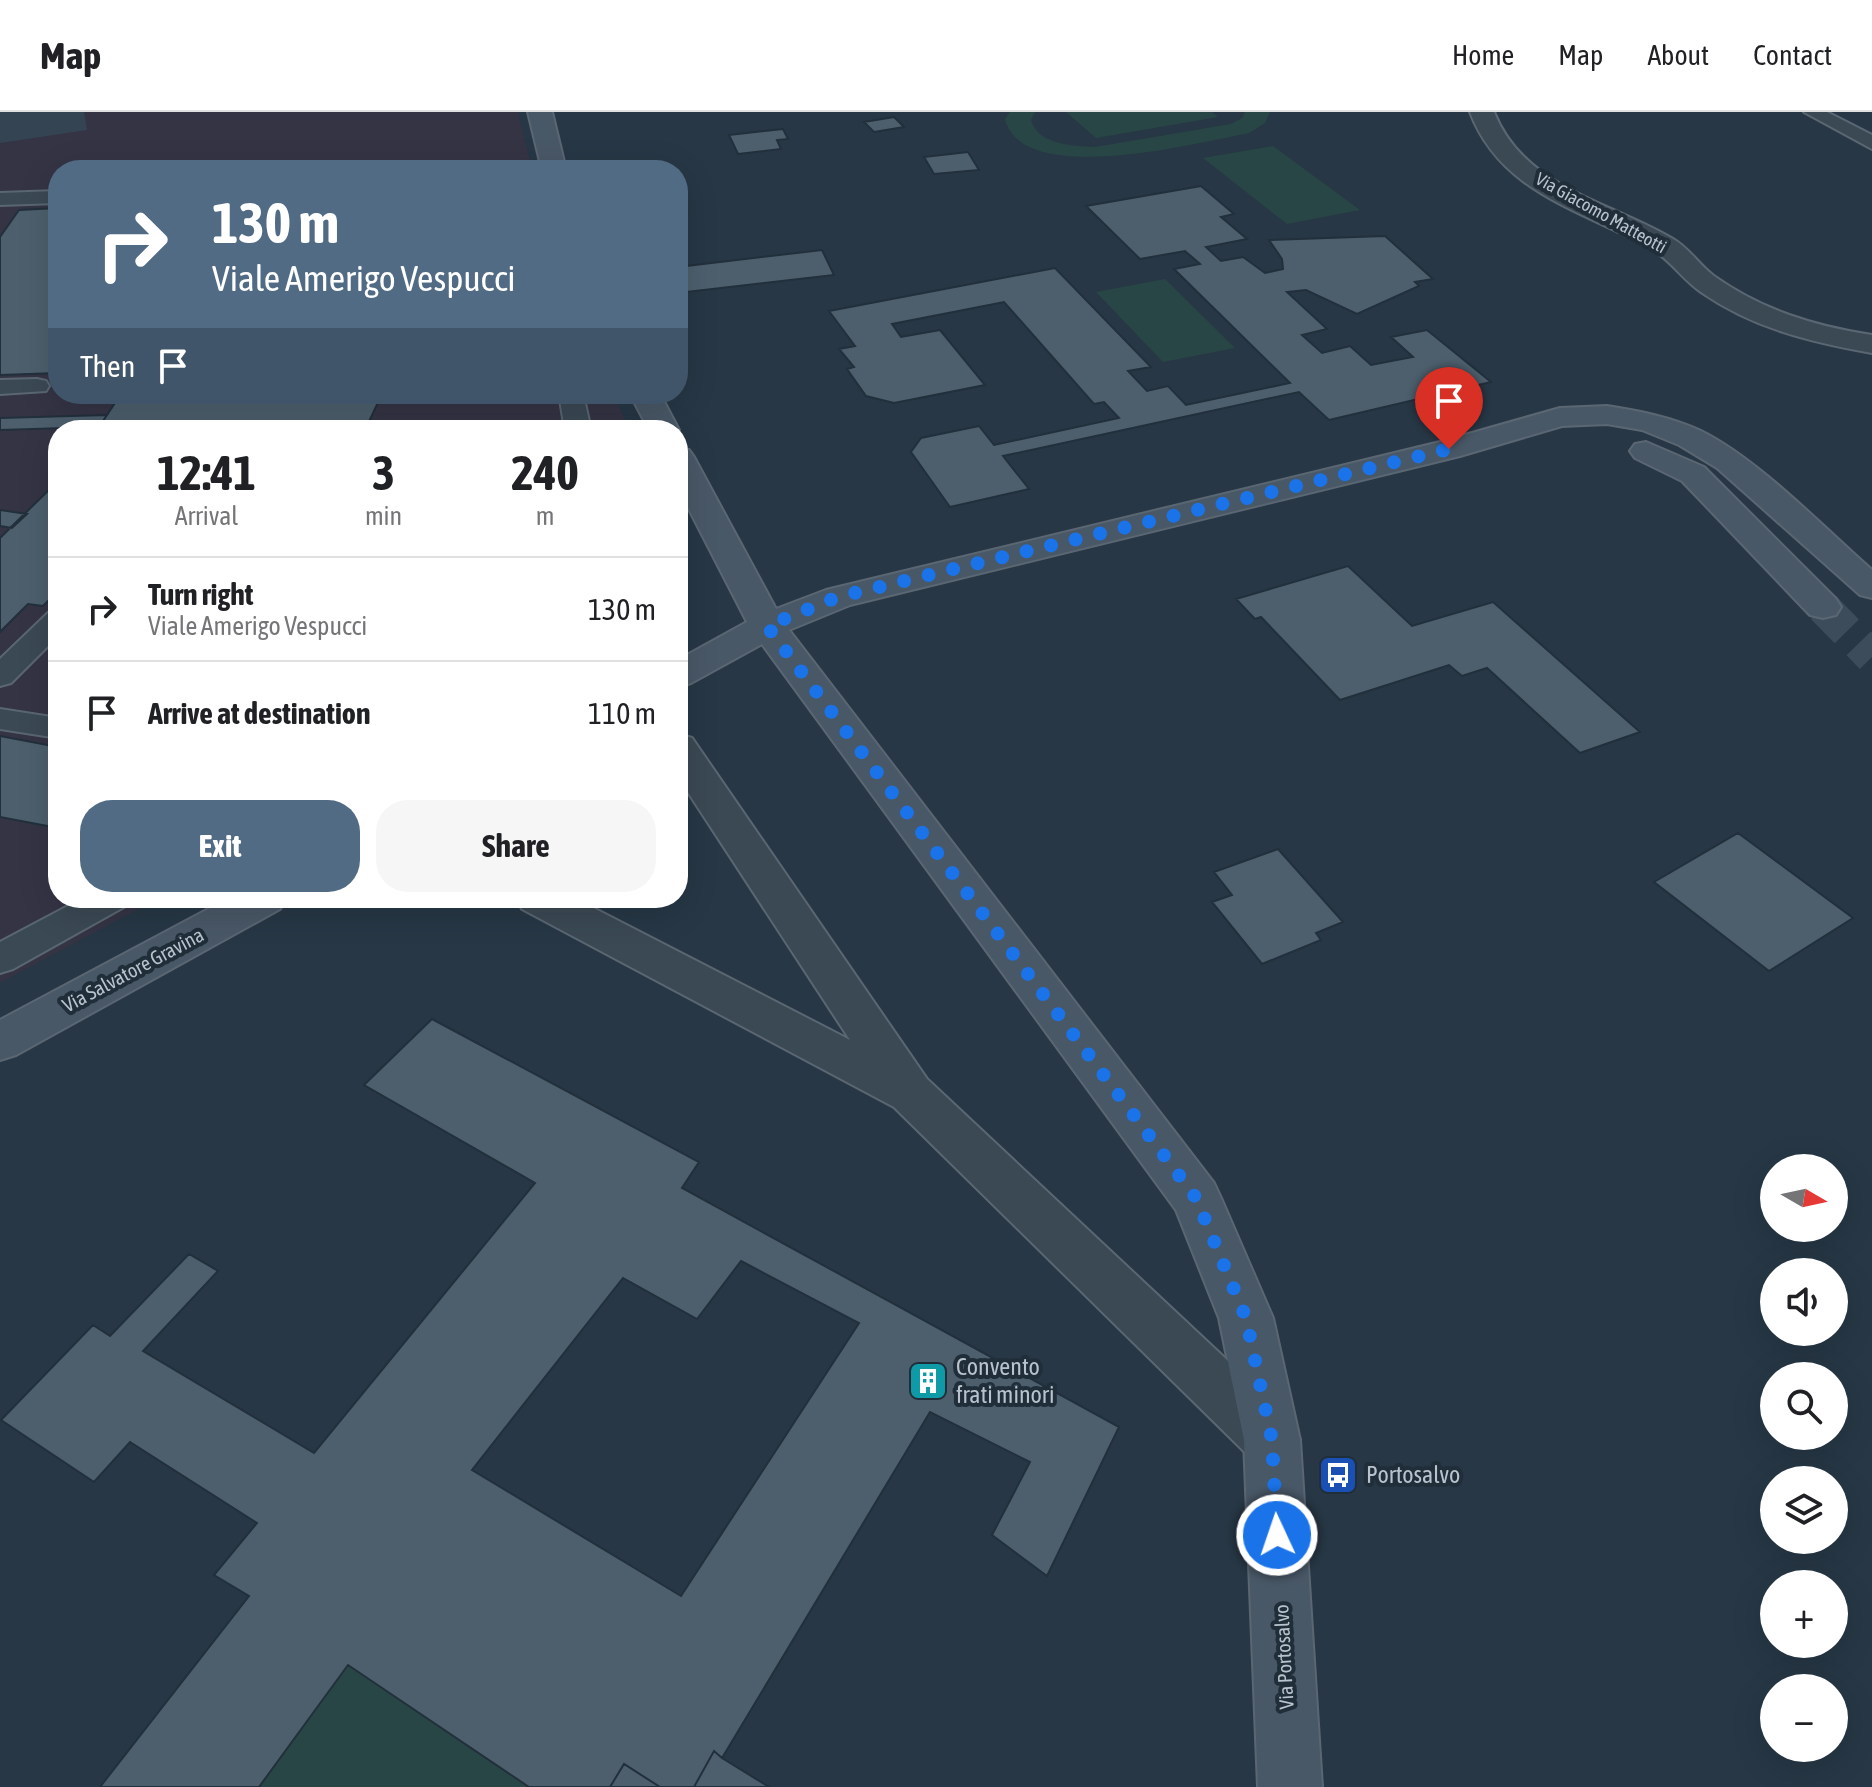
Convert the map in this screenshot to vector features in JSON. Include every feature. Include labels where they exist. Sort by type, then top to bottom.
[{"type":"main road","points":[[540,112],[552,160]]},
{"type":"main road","points":[[688,669],[767,626],[838,597],[1449,449],[1560,417],[1607,415],[1649,422],[1690,438],[1728,461],[1872,588]]},
{"type":"main road","points":[[1449,449],[1596,439],[1644,450],[1693,474],[1823,607]]},
{"type":"main road","name":"Via Portosalvo","points":[[688,491],[767,626],[1196,1198],[1246,1318],[1272,1440],[1290,1787]]},
{"type":"main road","name":"Via Salvatore Gravina","points":[[0,1042],[247,908]]},
{"type":"street","name":"Via Giacomo Matteotti","points":[[1482,112],[1485,125],[1502,151],[1523,170],[1561,194],[1666,245],[1696,275],[1720,293],[1781,324],[1872,344]]},
{"type":"street","points":[[688,762],[911,1093],[1272,1440]]},
{"type":"street","points":[[556,908],[911,1093]]},
{"type":"lane","points":[[1813,112],[1872,143]]},
{"type":"lane","points":[[2,201],[48,198]]},
{"type":"lane","points":[[0,387],[37,386]]},
{"type":"lane","points":[[0,676],[48,629]]},
{"type":"lane","points":[[0,719],[48,726]]},
{"type":"lane","points":[[0,959],[94,908]]},
{"type":"shaded area","points":[[0,112],[518,112],[530,160],[48,160],[48,404],[618,404],[625,420],[48,420],[48,908],[140,908],[0,983]]},
{"type":"shaded area","points":[[0,112],[84,112],[87,130],[0,143]]},
{"type":"green space","points":[[1010,112],[1035,112],[1031,120],[1035,128],[1049,139],[1067,145],[1095,147],[1231,124],[1242,118],[1245,112],[1270,112],[1265,123],[1249,133],[1155,151],[1077,157],[1044,152],[1018,140],[1005,119]]},
{"type":"green space","points":[[1066,112],[1212,112],[1218,117],[1096,138]]},
{"type":"green space","points":[[1273,146],[1360,210],[1287,224],[1203,158]]},
{"type":"green space","points":[[1165,279],[1235,348],[1163,362],[1096,292]]},
{"type":"green space","points":[[348,1665],[529,1787],[259,1787]]},
{"type":"building","points":[[894,117],[904,127],[874,132],[864,122]]},
{"type":"building","points":[[783,129],[788,139],[777,140],[781,149],[738,154],[729,135]]},
{"type":"building","points":[[968,152],[979,170],[934,174],[924,157]]},
{"type":"building","points":[[1201,186],[1234,214],[1221,217],[1247,239],[1206,247],[1221,261],[1243,257],[1265,273],[1283,269],[1282,259],[1269,240],[1385,236],[1433,279],[1415,282],[1419,286],[1357,314],[1306,290],[1287,292],[1327,329],[1302,335],[1322,353],[1350,346],[1371,365],[1413,357],[1391,337],[1427,330],[1491,382],[1329,420],[1299,392],[1003,456],[1029,489],[950,507],[911,452],[921,438],[979,426],[994,445],[1119,418],[1104,402],[1094,404],[1004,302],[892,324],[901,337],[940,330],[985,385],[894,403],[866,396],[847,369],[854,367],[839,349],[855,346],[829,311],[1055,268],[1151,367],[1128,371],[1147,391],[1168,386],[1186,405],[1290,383],[1174,269],[1200,264],[1185,251],[1140,259],[1086,206]]},
{"type":"building","points":[[48,209],[48,373],[0,375],[0,237],[19,210]]},
{"type":"building","points":[[822,250],[834,275],[688,292],[688,266]]},
{"type":"building","points":[[114,404],[377,404],[370,420],[104,420]]},
{"type":"building","points":[[107,415],[104,420],[48,420],[48,429],[0,430],[0,418]]},
{"type":"building","points":[[48,491],[48,601],[43,606],[28,604],[0,632],[0,538]]},
{"type":"building","points":[[0,510],[27,514],[12,528],[0,526]]},
{"type":"building","points":[[1348,566],[1412,626],[1493,602],[1640,732],[1580,753],[1487,668],[1462,676],[1449,665],[1340,700],[1261,617],[1255,619],[1236,599]]},
{"type":"building","points":[[0,736],[48,745],[48,826],[0,817]]},
{"type":"building","points":[[1738,833],[1853,918],[1769,971],[1654,882]]},
{"type":"building","points":[[1278,849],[1343,922],[1316,933],[1321,940],[1262,964],[1212,902],[1232,895],[1214,872]]},
{"type":"building","name":"Convento frati minori","points":[[432,1019],[699,1162],[682,1188],[1119,1427],[1047,1576],[992,1535],[1030,1462],[930,1412],[722,1758],[714,1751],[694,1787],[660,1787],[624,1764],[610,1787],[529,1787],[348,1665],[259,1787],[100,1787],[249,1596],[214,1575],[257,1523],[130,1442],[94,1482],[1,1420],[93,1325],[110,1336],[189,1254],[218,1271],[143,1351],[314,1453],[535,1183],[364,1085]],"holes":[[[741,1261],[859,1323],[681,1596],[472,1470],[623,1278],[697,1319]]]},
{"type":"building","points":[[714,1751],[722,1758],[769,1787],[694,1787]]},
{"type":"building","points":[[624,1764],[660,1787],[610,1787]]},
{"type":"tunnel","points":[[1823,607],[1872,657]]},
{"type":"place","name":"Convento frati minori","points":[[928,1381]]},
{"type":"place","name":"Portosalvo","points":[[1338,1475]]},
{"type":"route","points":[[1277,1535],[1272,1440],[1246,1318],[1196,1198],[767,626],[838,597],[1449,449]]}]
